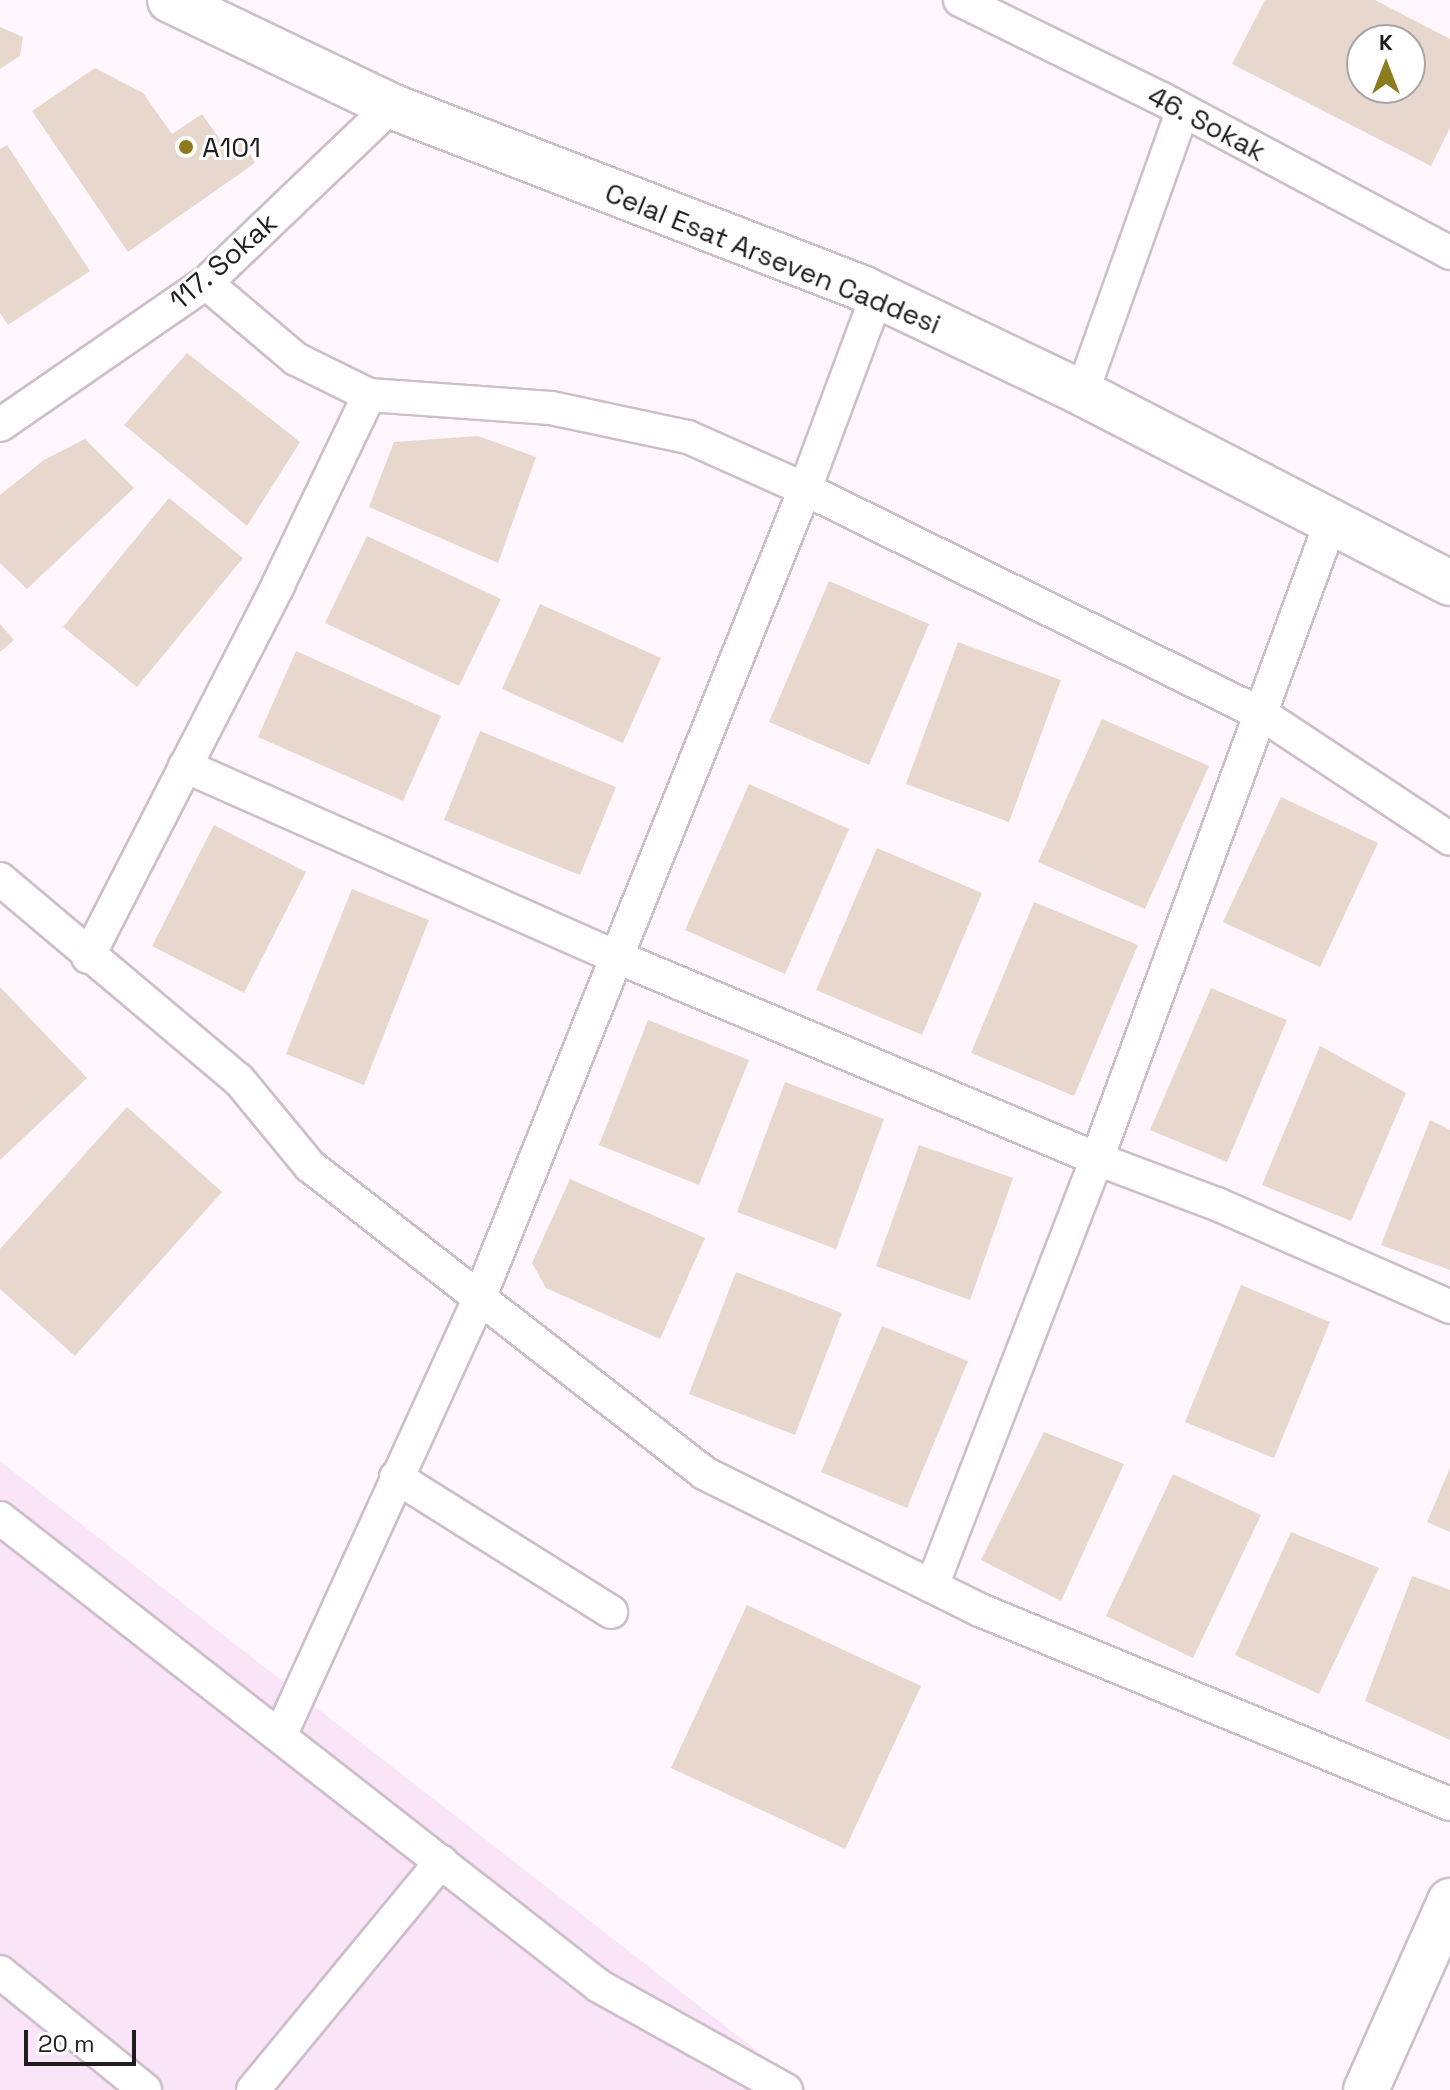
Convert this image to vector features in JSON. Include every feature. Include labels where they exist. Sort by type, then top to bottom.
[{"type":"main road","name":"Celal Esat Arseven Caddesi","points":[[170,0],[391,106],[877,295],[1082,393],[1332,519],[1450,583]]},
{"type":"main road","points":[[1366,2090],[1450,1901]]},
{"type":"street","name":"46. Sokak","points":[[960,0],[1183,110],[1450,253]]},
{"type":"street","name":"117. Sokak","points":[[0,425],[206,283],[391,106]]},
{"type":"street","points":[[1082,393],[1183,110]]},
{"type":"street","points":[[206,283],[296,359],[369,395],[551,408],[688,437],[805,489],[1263,715],[1450,839]]},
{"type":"street","points":[[280,1736],[479,1299],[805,489],[877,295]]},
{"type":"street","points":[[88,957],[369,395]]},
{"type":"street","points":[[932,1586],[1097,1159],[1263,715],[1332,519]]},
{"type":"street","points":[[185,766],[617,957],[1097,1159],[1217,1204],[1450,1307]]},
{"type":"street","points":[[0,879],[88,957],[239,1080],[310,1166],[704,1473],[932,1586],[1450,1804]]},
{"type":"street","points":[[396,1477],[611,1612]]},
{"type":"street","points":[[0,1518],[599,1986],[786,2090]]},
{"type":"street","points":[[253,2090],[441,1862]]},
{"type":"street","points":[[0,1972],[145,2090]]},
{"type":"shaded area","points":[[0,1461],[807,2090],[0,2090]]},
{"type":"building","points":[[1265,0],[1375,0],[1421,24],[1346,24],[1346,104],[1426,104],[1426,27],[1450,39],[1450,128],[1431,166],[1232,64]]},
{"type":"building","points":[[0,27],[23,37],[20,56],[0,69]]},
{"type":"building","points":[[95,68],[143,93],[172,134],[202,114],[228,151],[241,137],[255,163],[128,252],[32,111]]},
{"type":"building","points":[[7,145],[90,271],[8,325],[0,313],[0,149]]},
{"type":"building","points":[[187,353],[300,442],[247,526],[124,425]]},
{"type":"building","points":[[478,436],[536,457],[498,563],[369,507],[394,442]]},
{"type":"building","points":[[85,439],[134,488],[27,589],[0,563],[0,495],[44,460]]},
{"type":"building","points":[[169,498],[243,558],[137,687],[63,627]]},
{"type":"building","points":[[367,536],[501,599],[459,686],[325,623]]},
{"type":"building","points":[[829,581],[929,624],[869,765],[769,722]]},
{"type":"building","points":[[540,604],[661,658],[623,743],[502,689]]},
{"type":"building","points":[[0,624],[14,640],[0,652]]},
{"type":"building","points":[[958,642],[1061,680],[1009,822],[906,784]]},
{"type":"building","points":[[296,651],[441,716],[403,801],[258,737]]},
{"type":"building","points":[[1102,719],[1209,766],[1145,909],[1038,862]]},
{"type":"building","points":[[480,731],[616,787],[580,875],[444,820]]},
{"type":"building","points":[[749,784],[849,829],[785,974],[685,930]]},
{"type":"building","points":[[1281,797],[1378,843],[1320,967],[1223,922]]},
{"type":"building","points":[[214,825],[306,872],[244,993],[152,946]]},
{"type":"building","points":[[877,848],[982,893],[922,1035],[816,990]]},
{"type":"building","points":[[352,889],[429,920],[364,1085],[286,1054]]},
{"type":"building","points":[[1034,902],[1138,945],[1074,1096],[971,1053]]},
{"type":"building","points":[[0,987],[87,1078],[0,1160]]},
{"type":"building","points":[[1211,988],[1287,1020],[1227,1162],[1150,1130]]},
{"type":"building","points":[[648,1020],[749,1060],[699,1185],[599,1145]]},
{"type":"building","points":[[1320,1046],[1406,1093],[1351,1221],[1262,1185]]},
{"type":"building","points":[[785,1082],[884,1119],[836,1249],[737,1212]]},
{"type":"building","points":[[127,1107],[222,1192],[75,1356],[0,1289],[0,1249]]},
{"type":"building","points":[[1430,1120],[1450,1130],[1450,1270],[1381,1245]]},
{"type":"building","points":[[919,1145],[1013,1178],[970,1300],[876,1266]]},
{"type":"building","points":[[570,1179],[705,1238],[660,1339],[546,1288],[532,1263]]},
{"type":"building","points":[[736,1272],[842,1313],[795,1435],[689,1394]]},
{"type":"building","points":[[1241,1285],[1330,1322],[1274,1458],[1185,1422]]},
{"type":"building","points":[[882,1326],[968,1361],[907,1508],[821,1472]]},
{"type":"building","points":[[1044,1432],[1124,1464],[1061,1601],[981,1560]]},
{"type":"building","points":[[1450,1468],[1450,1532],[1427,1522]]},
{"type":"building","points":[[1173,1474],[1261,1515],[1193,1658],[1106,1616]]},
{"type":"building","points":[[1291,1532],[1379,1568],[1319,1694],[1235,1655]]},
{"type":"building","points":[[1412,1576],[1450,1590],[1450,1740],[1365,1701]]},
{"type":"building","points":[[747,1605],[921,1686],[845,1849],[671,1768]]},
{"type":"place","name":"A101","points":[[186,147]]}]
